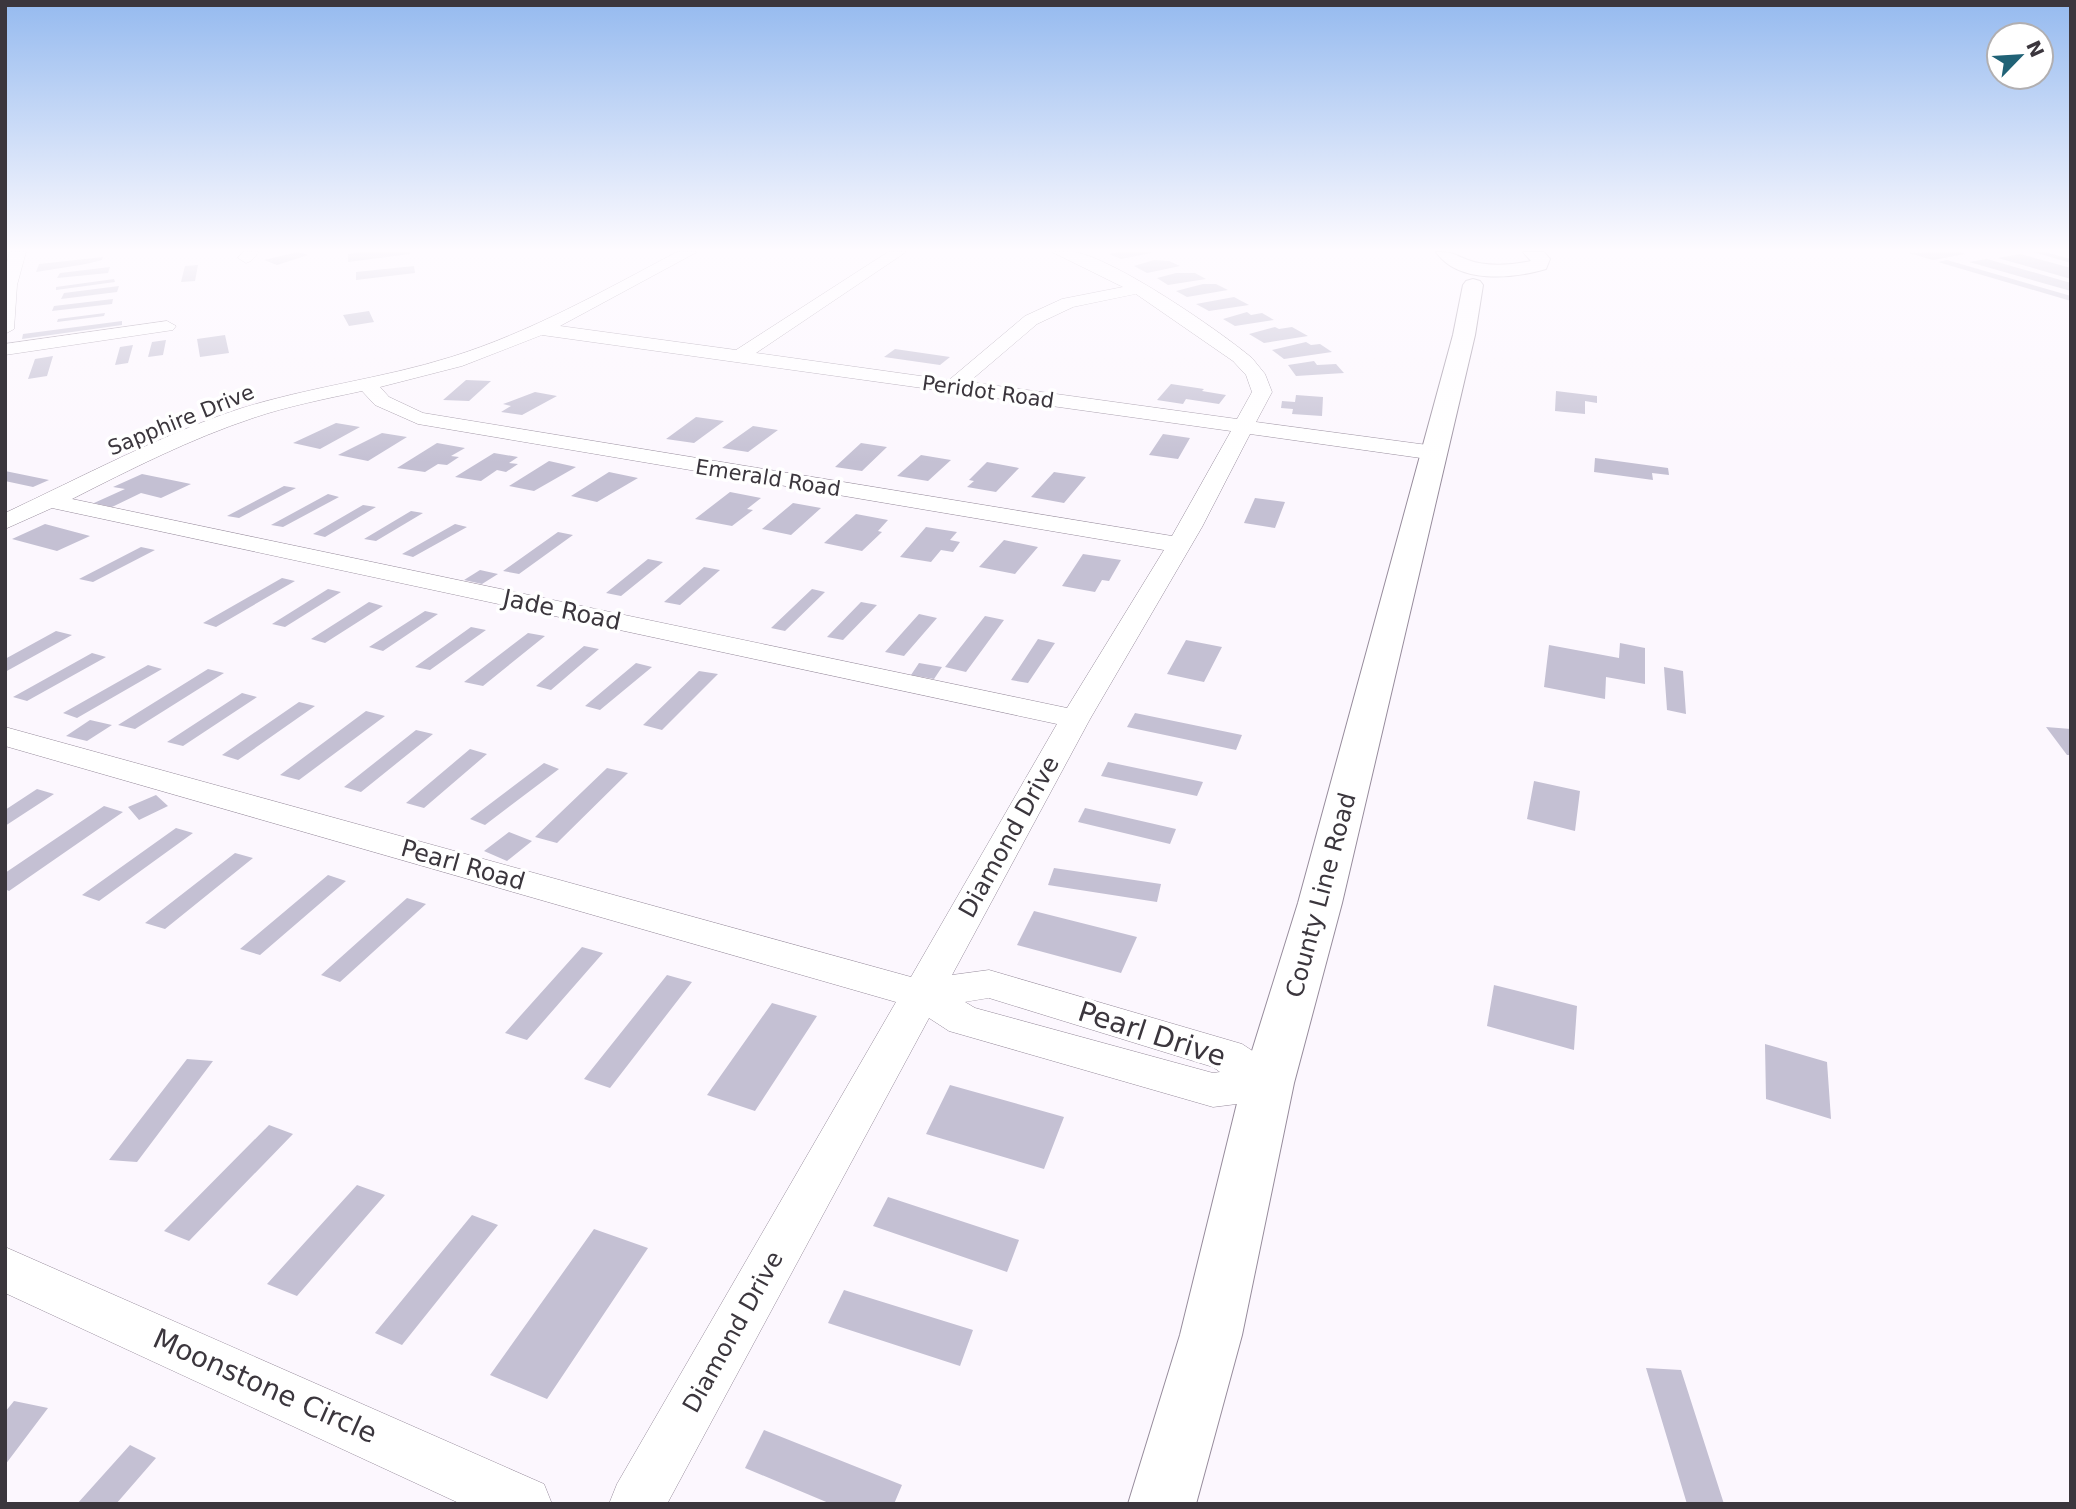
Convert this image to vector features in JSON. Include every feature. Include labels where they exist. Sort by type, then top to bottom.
[{"type":"street","name":"Sapphire Drive","points":[[5,522],[177,441],[247,414],[458,360],[554,322]]},
{"type":"street","points":[[738,357],[791,322]]},
{"type":"street","points":[[952,387],[1028,322]]},
{"type":"street","name":"Diamond Drive","points":[[637,1504],[1075,719],[1179,545],[1262,392],[1254,372],[1228,349],[1187,322]]},
{"type":"street","name":"County Line Road","points":[[1162,1504],[1211,1335],[1268,1083],[1320,903],[1466,322]]},
{"type":"street","points":[[5,350],[167,326]]},
{"type":"street","name":"Peridot Road","points":[[541,329],[1435,453]]},
{"type":"street","name":"Emerald Road","points":[[368,385],[382,401],[418,418],[442,423],[1179,545]]},
{"type":"street","name":"Jade Road","points":[[50,501],[1075,719]]},
{"type":"street","name":"Pearl Road","points":[[5,736],[921,994]]},
{"type":"street","name":"Pearl Drive","points":[[921,994],[963,1020],[1213,1090],[1268,1083]]},
{"type":"street","name":"Moonstone Circle","points":[[5,1269],[524,1504]]},
{"type":"building","points":[[122,322],[122,325],[22,339],[23,334]]},
{"type":"building","points":[[347,322],[371,322],[349,326]]},
{"type":"building","points":[[1229,322],[1258,322],[1235,326]]},
{"type":"building","points":[[1275,327],[1292,327],[1308,336],[1264,343],[1249,334]]},
{"type":"building","points":[[225,335],[229,353],[200,357],[197,339]]},
{"type":"building","points":[[166,340],[163,355],[148,357],[152,342]]},
{"type":"building","points":[[1306,342],[1311,345],[1320,344],[1332,352],[1284,359],[1272,350]]},
{"type":"building","points":[[133,345],[128,363],[115,365],[120,347]]},
{"type":"building","points":[[895,349],[950,357],[940,365],[884,357]]},
{"type":"building","points":[[53,356],[47,376],[28,379],[35,359]]},
{"type":"building","points":[[1314,361],[1317,365],[1336,364],[1344,373],[1296,376],[1288,365]]},
{"type":"building","points":[[466,380],[491,381],[469,401],[443,400]]},
{"type":"building","points":[[1171,384],[1226,395],[1219,404],[1186,399],[1183,404],[1157,400]]},
{"type":"building","points":[[1556,391],[1597,396],[1597,403],[1585,401],[1585,414],[1555,411]]},
{"type":"building","points":[[535,392],[557,396],[522,415],[501,412],[511,406],[503,404]]},
{"type":"building","points":[[1296,395],[1323,397],[1322,416],[1292,414],[1293,409],[1281,408],[1282,401],[1295,402]]},
{"type":"building","points":[[696,417],[724,421],[694,443],[666,439]]},
{"type":"building","points":[[336,423],[360,427],[320,449],[293,443]]},
{"type":"building","points":[[753,426],[778,430],[748,452],[722,448]]},
{"type":"building","points":[[382,433],[407,437],[368,461],[338,455]]},
{"type":"building","points":[[1163,434],[1190,438],[1178,459],[1149,455]]},
{"type":"building","points":[[437,443],[465,448],[451,456],[459,457],[447,465],[438,464],[425,472],[397,468]]},
{"type":"building","points":[[861,443],[887,447],[862,471],[835,467]]},
{"type":"building","points":[[494,453],[518,457],[509,463],[518,464],[506,472],[497,470],[481,481],[455,477]]},
{"type":"building","points":[[921,455],[951,460],[928,481],[897,476]]},
{"type":"building","points":[[1595,458],[1668,468],[1669,475],[1652,473],[1653,480],[1594,472]]},
{"type":"building","points":[[549,461],[576,467],[534,491],[509,486]]},
{"type":"building","points":[[987,462],[1019,468],[996,492],[967,487],[974,481],[969,480]]},
{"type":"building","points":[[5,471],[49,480],[33,487],[5,481]]},
{"type":"building","points":[[609,472],[638,478],[597,502],[571,496]]},
{"type":"building","points":[[1054,472],[1086,477],[1064,503],[1031,497]]},
{"type":"building","points":[[142,474],[191,484],[161,498],[141,493],[112,507],[94,503],[125,489],[113,487]]},
{"type":"building","points":[[284,486],[296,488],[239,518],[227,516]]},
{"type":"building","points":[[730,492],[761,498],[747,509],[753,510],[732,526],[695,519]]},
{"type":"building","points":[[328,494],[339,497],[283,527],[271,525]]},
{"type":"building","points":[[1255,498],[1285,502],[1275,528],[1244,523]]},
{"type":"building","points":[[793,503],[821,508],[791,535],[762,529]]},
{"type":"building","points":[[363,505],[376,507],[325,537],[313,534]]},
{"type":"building","points":[[411,511],[423,513],[376,541],[364,539]]},
{"type":"building","points":[[856,514],[888,520],[878,531],[882,532],[862,551],[824,543]]},
{"type":"building","points":[[45,524],[90,536],[57,551],[12,539]]},
{"type":"building","points":[[455,524],[467,527],[413,557],[402,554]]},
{"type":"building","points":[[926,527],[957,532],[950,540],[960,542],[953,552],[941,550],[931,562],[900,557]]},
{"type":"building","points":[[558,532],[573,535],[519,574],[503,571]]},
{"type":"building","points":[[1004,540],[1038,547],[1015,574],[979,567]]},
{"type":"building","points":[[141,547],[155,550],[93,582],[79,579]]},
{"type":"building","points":[[1083,554],[1121,560],[1109,581],[1102,580],[1095,592],[1062,586]]},
{"type":"building","points":[[648,559],[663,562],[621,596],[606,593]]},
{"type":"building","points":[[704,567],[720,570],[680,605],[664,602]]},
{"type":"building","points":[[480,570],[498,574],[482,584],[464,580]]},
{"type":"building","points":[[282,578],[295,581],[216,627],[203,623]]},
{"type":"building","points":[[328,589],[341,592],[285,627],[272,624]]},
{"type":"building","points":[[812,589],[825,592],[785,631],[771,628]]},
{"type":"building","points":[[369,602],[383,606],[325,643],[311,639]]},
{"type":"building","points":[[861,602],[877,605],[843,640],[827,637]]},
{"type":"building","points":[[425,611],[438,614],[383,651],[369,647]]},
{"type":"building","points":[[919,614],[937,618],[904,656],[885,652]]},
{"type":"building","points":[[985,616],[1004,620],[966,672],[945,667]]},
{"type":"building","points":[[471,627],[486,630],[430,670],[415,667]]},
{"type":"building","points":[[56,631],[72,635],[5,672],[5,659]]},
{"type":"building","points":[[528,633],[545,636],[483,686],[464,682]]},
{"type":"building","points":[[1038,639],[1055,643],[1028,683],[1011,680]]},
{"type":"building","points":[[1186,640],[1222,647],[1204,682],[1167,674]]},
{"type":"building","points":[[1620,643],[1645,648],[1645,684],[1606,677],[1605,699],[1544,687],[1549,645],[1619,658]]},
{"type":"building","points":[[584,646],[599,649],[551,690],[536,686]]},
{"type":"building","points":[[92,653],[106,657],[27,701],[13,697]]},
{"type":"building","points":[[636,663],[652,667],[600,710],[585,706]]},
{"type":"building","points":[[919,663],[942,667],[934,679],[911,675]]},
{"type":"building","points":[[148,665],[162,669],[77,718],[63,713]]},
{"type":"building","points":[[1664,667],[1683,671],[1686,714],[1667,710]]},
{"type":"building","points":[[208,669],[224,673],[135,729],[118,725]]},
{"type":"building","points":[[699,671],[718,674],[662,730],[643,725]]},
{"type":"building","points":[[242,693],[257,697],[183,746],[167,742]]},
{"type":"building","points":[[299,702],[315,706],[238,760],[222,755]]},
{"type":"building","points":[[366,711],[385,716],[299,780],[280,775]]},
{"type":"building","points":[[1135,713],[1242,735],[1236,750],[1127,727]]},
{"type":"building","points":[[90,720],[112,725],[87,741],[66,736]]},
{"type":"building","points":[[2046,727],[2071,729],[2071,755],[2067,755]]},
{"type":"building","points":[[416,730],[433,734],[361,792],[344,787]]},
{"type":"building","points":[[470,749],[487,754],[424,808],[406,803]]},
{"type":"building","points":[[1108,762],[1203,782],[1197,796],[1101,776]]},
{"type":"building","points":[[544,763],[559,769],[485,825],[470,819]]},
{"type":"building","points":[[607,768],[628,773],[557,843],[535,837]]},
{"type":"building","points":[[1534,781],[1580,791],[1575,831],[1527,819]]},
{"type":"building","points":[[37,789],[54,794],[5,826],[5,810]]},
{"type":"building","points":[[156,795],[168,806],[139,820],[128,807]]},
{"type":"building","points":[[104,806],[123,812],[9,891],[5,889],[5,873]]},
{"type":"building","points":[[1085,808],[1176,829],[1170,844],[1078,822]]},
{"type":"building","points":[[176,828],[193,833],[99,901],[82,895]]},
{"type":"building","points":[[509,832],[532,841],[507,861],[484,851]]},
{"type":"building","points":[[235,853],[253,858],[165,929],[145,923]]},
{"type":"building","points":[[1054,868],[1161,884],[1157,902],[1048,885]]},
{"type":"building","points":[[328,875],[346,881],[260,955],[240,949]]},
{"type":"building","points":[[407,898],[426,904],[340,982],[321,975]]},
{"type":"building","points":[[1034,911],[1137,937],[1121,973],[1017,945]]},
{"type":"building","points":[[582,947],[603,953],[527,1040],[505,1033]]},
{"type":"building","points":[[667,975],[692,982],[610,1088],[584,1079]]},
{"type":"building","points":[[1494,985],[1577,1006],[1574,1050],[1487,1026]]},
{"type":"building","points":[[772,1003],[817,1016],[755,1111],[707,1095]]},
{"type":"building","points":[[1765,1044],[1827,1062],[1831,1119],[1766,1099]]},
{"type":"building","points":[[187,1059],[213,1061],[137,1162],[109,1160]]},
{"type":"building","points":[[950,1085],[1064,1117],[1044,1169],[926,1134]]},
{"type":"building","points":[[269,1125],[293,1134],[189,1241],[164,1231]]},
{"type":"building","points":[[357,1185],[385,1195],[297,1296],[267,1284]]},
{"type":"building","points":[[888,1197],[1019,1240],[1007,1272],[873,1226]]},
{"type":"building","points":[[472,1215],[498,1225],[402,1345],[375,1333]]},
{"type":"building","points":[[594,1229],[648,1248],[547,1399],[490,1375]]},
{"type":"building","points":[[844,1290],[973,1330],[960,1366],[828,1323]]},
{"type":"building","points":[[1646,1368],[1681,1370],[1724,1504],[1687,1504]]},
{"type":"building","points":[[14,1401],[48,1408],[5,1465],[5,1412]]},
{"type":"building","points":[[764,1430],[902,1485],[894,1504],[831,1504],[745,1468]]},
{"type":"building","points":[[130,1445],[156,1458],[116,1504],[77,1504]]}]
